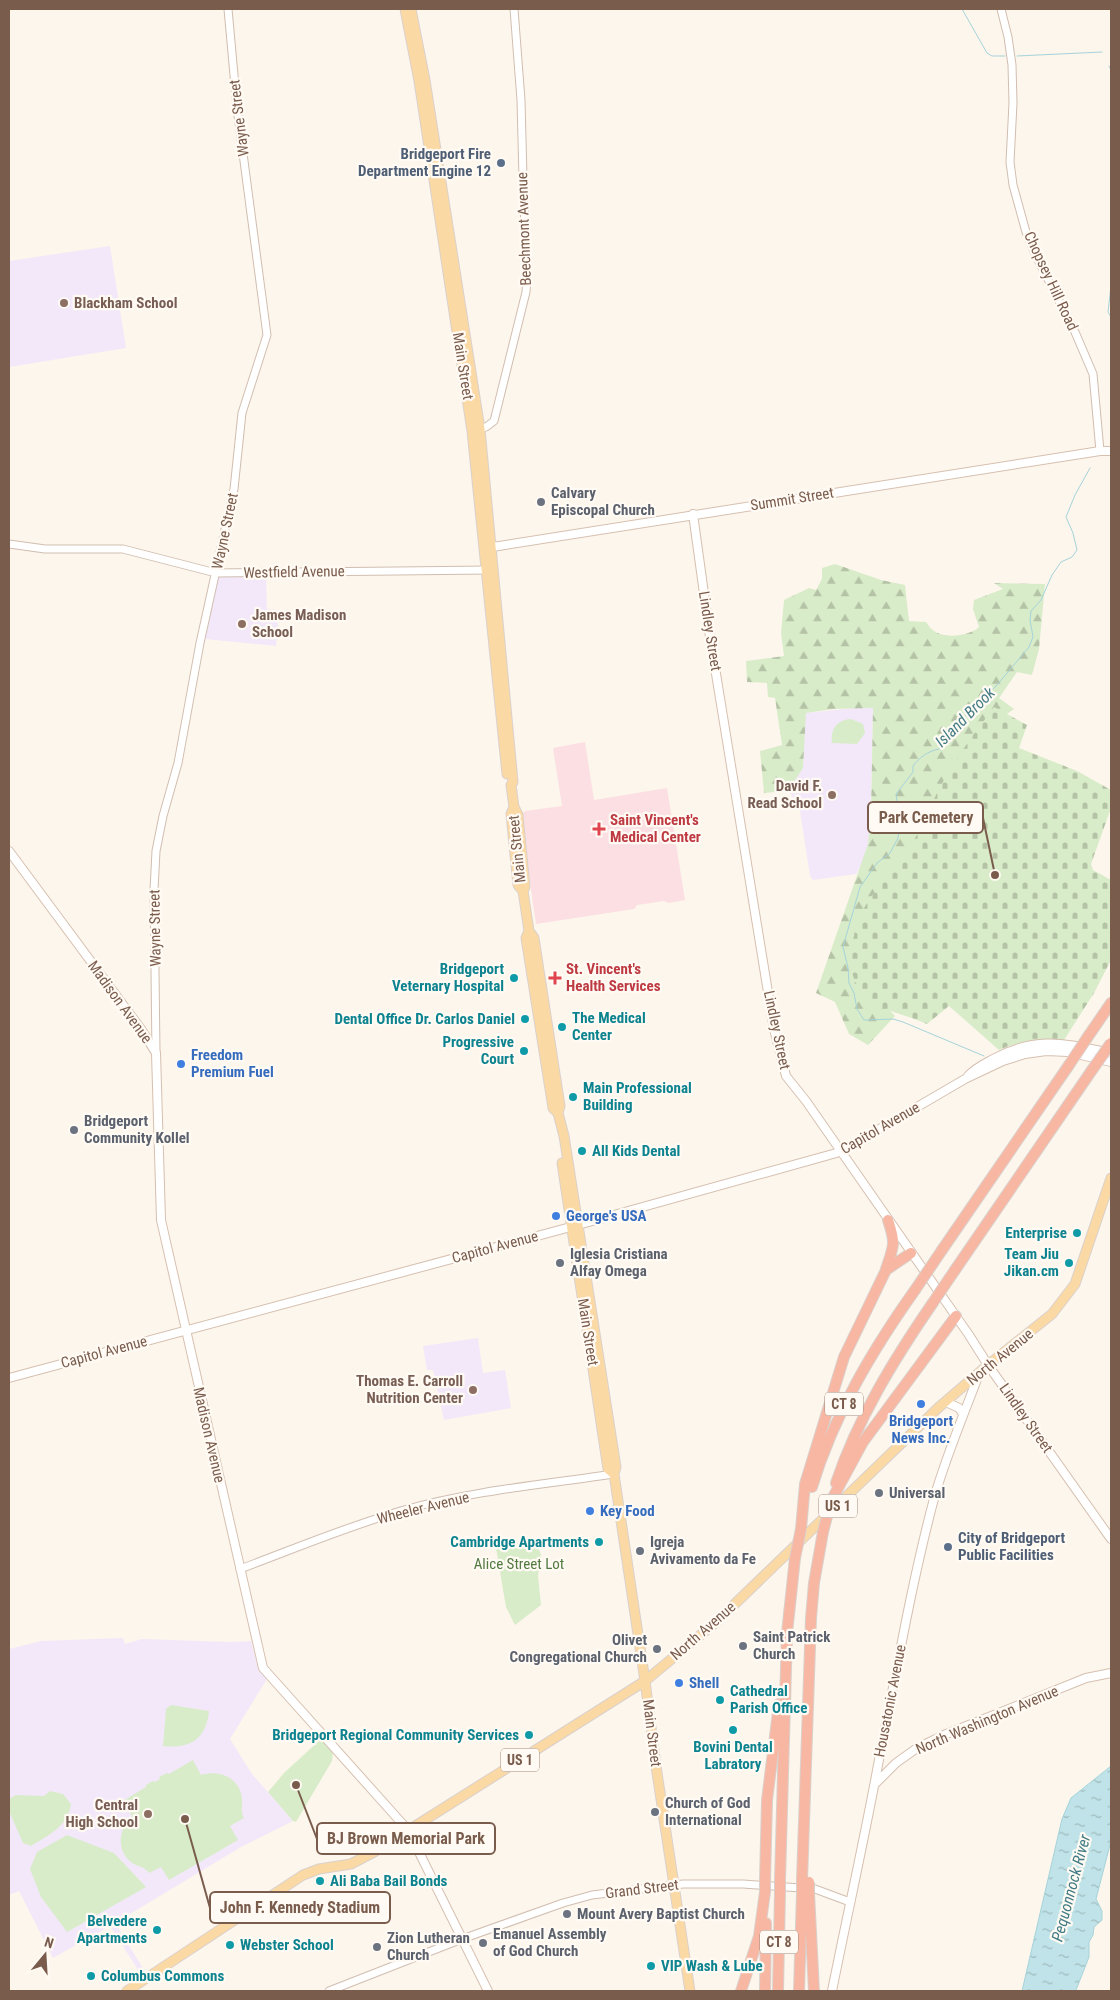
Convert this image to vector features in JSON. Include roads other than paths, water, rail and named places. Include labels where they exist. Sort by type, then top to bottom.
[{"type":"highway","name":"CT 8","points":[[778,1991],[789,1602],[795,1558],[815,1475],[842,1409],[872,1354],[1111,1003]]},
{"type":"highway","name":"CT 8","points":[[799,1991],[806,1893],[803,1850],[811,1607],[816,1567],[831,1501],[848,1451],[869,1404],[895,1359],[1111,1042]]},
{"type":"highway","points":[[801,1529],[806,1484],[840,1365],[893,1254],[894,1242],[888,1220]]},
{"type":"highway","points":[[886,1270],[911,1253]]},
{"type":"highway","points":[[831,1501],[863,1442],[956,1316]]},
{"type":"highway","points":[[765,1991],[765,1880],[768,1791],[787,1651]]},
{"type":"highway","points":[[741,1991],[759,1936],[765,1892]]},
{"type":"highway","points":[[806,1893],[814,1991]]},
{"type":"main road","name":"Main Street","points":[[404,9],[419,81],[476,430]]},
{"type":"main road","name":"Main Street","points":[[411,9],[427,89],[476,430],[505,725],[508,783],[511,785],[514,807],[511,814],[518,885],[523,890],[529,931],[534,938],[538,962],[560,1106],[558,1113],[564,1136],[608,1469],[614,1474],[690,1991]]},
{"type":"main road","points":[[1100,451],[1111,451]]},
{"type":"main road","name":"Summit Street","points":[[488,548],[1100,451]]},
{"type":"main road","name":"Lindley Street","points":[[693,514],[710,637],[774,1029],[786,1076],[806,1101],[988,1365],[1111,1538]]},
{"type":"main road","name":"Madison Avenue","points":[[9,852],[141,1029],[156,1053],[160,1220],[263,1668],[408,1830],[488,1991]]},
{"type":"main road","name":"Capitol Avenue","points":[[965,1079],[973,1069],[1004,1053],[1033,1044],[1058,1043],[1111,1053]]},
{"type":"main road","name":"Capitol Avenue","points":[[9,1378],[575,1226],[840,1152],[965,1079],[1003,1061],[1025,1054],[1046,1051],[1068,1052],[1111,1062]]},
{"type":"main road","name":"North Avenue","points":[[127,1991],[303,1875],[320,1869],[351,1864],[374,1852],[645,1681],[715,1623],[946,1402],[988,1365],[1045,1321],[1065,1299],[1075,1284],[1111,1178]]},
{"type":"main road","name":"Housatonic Avenue","points":[[832,1991],[904,1627],[935,1495],[979,1374]]},
{"type":"main road","points":[[946,1402],[959,1408],[963,1414]]},
{"type":"main road","name":"North Washington Avenue","points":[[874,1785],[896,1763],[917,1748],[944,1735],[1086,1678],[1111,1673]]},
{"type":"street","name":"Wayne Street","points":[[156,1053],[154,890],[156,851],[163,816],[178,763],[234,489],[242,413],[268,330],[251,220],[237,108],[228,9]]},
{"type":"street","name":"Beechmont Avenue","points":[[476,430],[494,421],[527,285],[522,100],[514,9]]},
{"type":"street","name":"Chopsey Hill Road","points":[[1001,9],[1012,64],[1013,103],[1010,162],[1012,185],[1026,232],[1036,256],[1075,332],[1093,374],[1100,451]]},
{"type":"street","name":"Westfield Avenue","points":[[9,544],[45,550],[123,549],[216,573],[490,570]]},
{"type":"street","name":"Wheeler Avenue","points":[[240,1569],[356,1525],[405,1510],[448,1500],[614,1474]]},
{"type":"street","name":"Grand Street","points":[[329,1991],[563,1903],[592,1895],[673,1885],[742,1884],[801,1888],[828,1893],[850,1902]]},
{"type":"water","name":"Pequonnock River","points":[[1111,1766],[1111,1841],[1096,1899],[1102,1911],[1102,1920],[1094,1927],[1093,1935],[1089,1942],[1089,1957],[1076,1990],[1022,1991],[1062,1819],[1071,1798]]},
{"type":"waterway","name":"Island Brook","points":[[962,9],[987,53],[992,56],[1005,56]]},
{"type":"waterway","name":"Island Brook","points":[[1017,56],[1102,52]]},
{"type":"waterway","name":"Island Brook","points":[[1109,66],[1111,70]]},
{"type":"waterway","name":"Island Brook","points":[[1111,286],[1108,312],[1111,317]]},
{"type":"waterway","name":"Island Brook","points":[[984,1056],[903,1022],[893,1019],[864,1020],[857,1009],[854,993],[849,983],[843,947],[860,887],[877,863],[890,853],[898,838],[900,824],[896,794],[913,772],[913,766],[924,755],[939,749],[945,736],[997,685],[1029,647],[1033,637],[1030,620],[1031,611],[1041,600],[1052,575],[1061,562],[1072,557],[1077,550],[1073,533],[1066,517],[1075,495],[1090,468]]},
{"type":"place","name":"Bridgeport Fire Department Engine 12","points":[[501,163]]},
{"type":"place","name":"Blackham School","points":[[64,303]]},
{"type":"place","name":"Calvary Episcopal Church","points":[[541,502]]},
{"type":"place","name":"James Madison School","points":[[242,624]]},
{"type":"place","name":"David F. Read School","points":[[832,795]]},
{"type":"place","name":"Saint Vincent's Medical Center","points":[[599,829]]},
{"type":"place","name":"Park Cemetery","points":[[995,875]]},
{"type":"place","name":"Bridgeport Veternary Hospital","points":[[514,978]]},
{"type":"place","name":"St. Vincent's Health Services","points":[[555,978]]},
{"type":"place","name":"Dental Office Dr. Carlos Daniel","points":[[525,1019]]},
{"type":"place","name":"The Medical Center","points":[[562,1027]]},
{"type":"place","name":"Progressive Court","points":[[524,1051]]},
{"type":"place","name":"Freedom Premium Fuel","points":[[181,1064]]},
{"type":"place","name":"Main Professional Building","points":[[573,1097]]},
{"type":"place","name":"Bridgeport Community Kollel","points":[[74,1130]]},
{"type":"place","name":"All Kids Dental","points":[[582,1151]]},
{"type":"place","name":"George's USA","points":[[556,1216]]},
{"type":"place","name":"Enterprise","points":[[1077,1233]]},
{"type":"place","name":"Iglesia Cristiana Alfay Omega","points":[[560,1263]]},
{"type":"place","name":"Team Jiu Jikan.cm","points":[[1069,1263]]},
{"type":"place","name":"Thomas E. Carroll Nutrition Center","points":[[473,1390]]},
{"type":"place","name":"Bridgeport News Inc.","points":[[921,1404]]},
{"type":"place","name":"Universal","points":[[879,1493]]},
{"type":"place","name":"Key Food","points":[[590,1511]]},
{"type":"place","name":"Cambridge Apartments","points":[[599,1542]]},
{"type":"place","name":"City of Bridgeport Public Facilities","points":[[948,1547]]},
{"type":"place","name":"Igreja Avivamento da Fe","points":[[640,1551]]},
{"type":"place","name":"Saint Patrick Church","points":[[743,1646]]},
{"type":"place","name":"Olivet Congregational Church","points":[[657,1649]]},
{"type":"place","name":"Shell","points":[[679,1683]]},
{"type":"place","name":"Cathedral Parish Office","points":[[720,1700]]},
{"type":"place","name":"Bovini Dental Labratory","points":[[733,1730]]},
{"type":"place","name":"Bridgeport Regional Community Services","points":[[529,1735]]},
{"type":"place","name":"BJ Brown Memorial Park","points":[[296,1785]]},
{"type":"place","name":"Church of God International","points":[[655,1812]]},
{"type":"place","name":"Central High School","points":[[148,1814]]},
{"type":"place","name":"John F. Kennedy Stadium","points":[[185,1819]]},
{"type":"place","name":"Ali Baba Bail Bonds","points":[[320,1881]]},
{"type":"place","name":"Mount Avery Baptist Church","points":[[567,1914]]},
{"type":"place","name":"Belvedere Apartments","points":[[157,1930]]},
{"type":"place","name":"Emanuel Assembly of God Church","points":[[483,1943]]},
{"type":"place","name":"Webster School","points":[[230,1945]]},
{"type":"place","name":"Zion Lutheran Church","points":[[377,1947]]},
{"type":"place","name":"VIP Wash & Lube","points":[[651,1966]]},
{"type":"place","name":"Columbus Commons","points":[[91,1976]]},
{"type":"park label","name":"Alice Street Lot","points":[[519,1564]]}]
